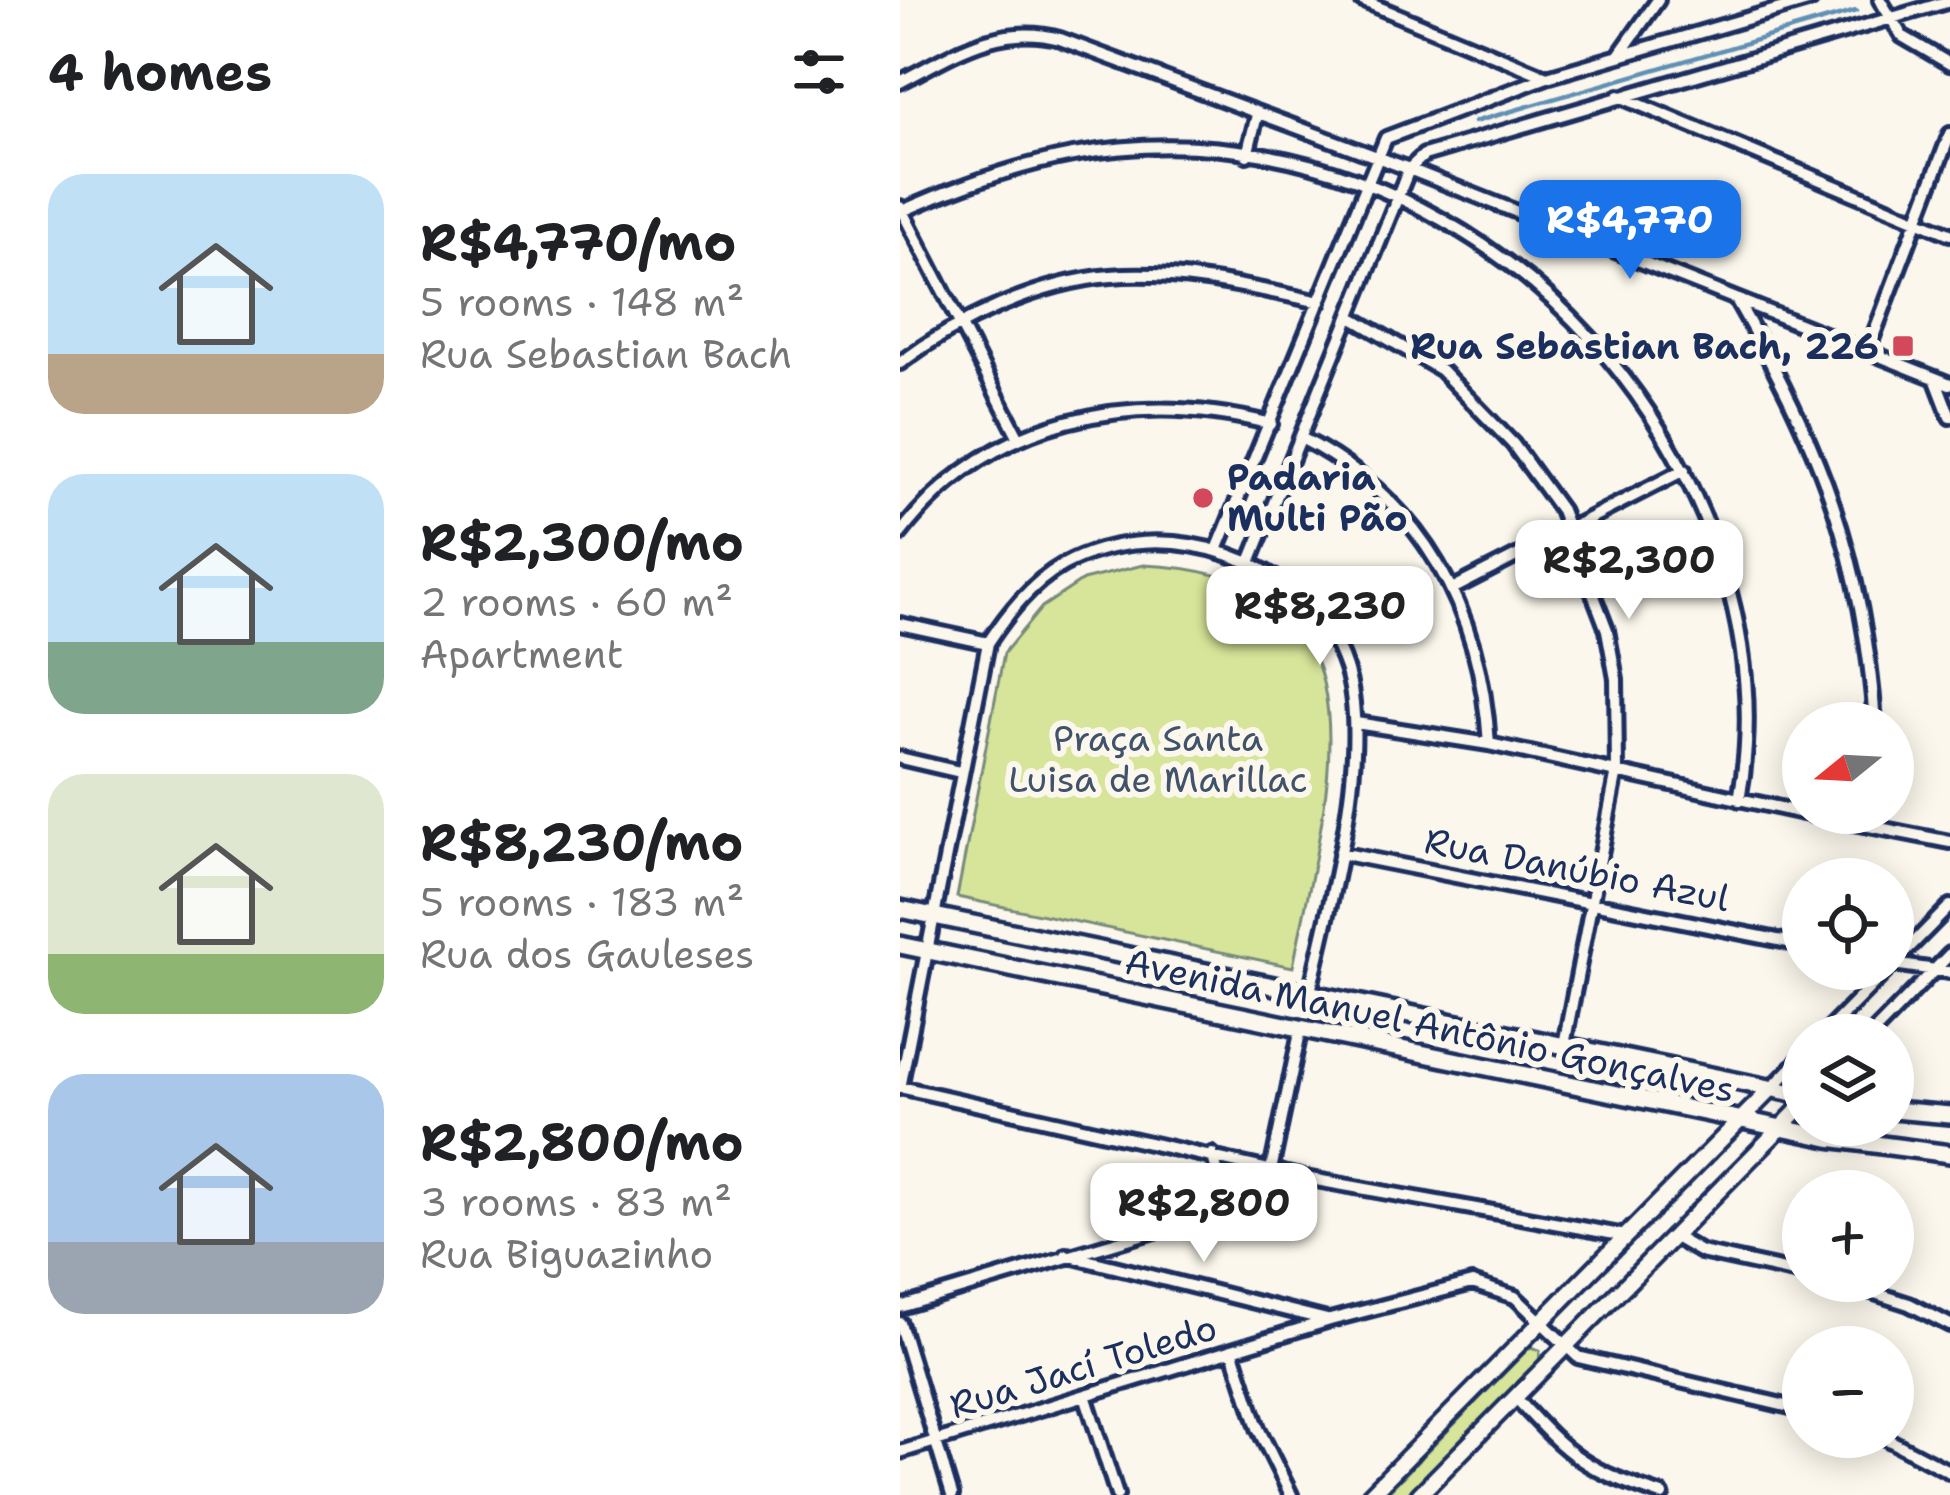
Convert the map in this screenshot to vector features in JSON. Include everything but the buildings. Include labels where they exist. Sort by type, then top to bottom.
[{"type":"main road","name":"Avenida Manuel Antônio Gonçalves","points":[[900,909],[1782,1091]]},
{"type":"main road","name":"Avenida Manuel Antônio Gonçalves","points":[[900,945],[1737,1120],[1950,1154]]},
{"type":"main road","points":[[1914,1111],[1950,1115]]},
{"type":"street","points":[[1361,0],[1546,77]]},
{"type":"street","points":[[1617,58],[1658,0]]},
{"type":"street","points":[[1217,550],[1376,159],[1390,135],[1546,77],[1811,0]]},
{"type":"street","points":[[1880,0],[1902,36],[1950,64]]},
{"type":"street","points":[[1250,562],[1409,170],[1424,155],[1455,142],[1950,1]]},
{"type":"street","points":[[900,82],[978,42],[1034,32],[1409,170],[1950,384]]},
{"type":"street","points":[[1619,96],[1950,234]]},
{"type":"street","points":[[1247,155],[1256,115]]},
{"type":"street","points":[[1868,350],[1950,134]]},
{"type":"street","points":[[1019,438],[901,210],[976,180],[1078,154],[1213,150],[1326,169],[1497,250],[1542,286],[1610,358],[1684,470],[1716,547],[1742,644],[1748,702],[1739,800]]},
{"type":"street","points":[[900,363],[958,324],[1109,276],[1187,278],[1321,302]]},
{"type":"street","points":[[1737,301],[1828,482],[1853,558],[1870,643],[1874,702]]},
{"type":"street","points":[[1351,317],[1441,370],[1525,459],[1571,530],[1607,629],[1616,679],[1617,771],[1564,1045]]},
{"type":"street","points":[[1935,378],[1950,418]]},
{"type":"street","points":[[900,534],[955,478],[1019,438],[1136,407],[1211,408],[1271,424]]},
{"type":"street","points":[[1301,438],[1384,491],[1435,552],[1454,588],[1483,682],[1489,744]]},
{"type":"street","points":[[1454,588],[1684,470]]},
{"type":"street","points":[[1310,992],[1340,854],[1356,724],[1347,670],[1322,623],[1278,580],[1250,562],[1217,550],[1143,544],[1063,565],[1021,599],[988,644],[900,1087],[1274,1167],[1305,1178],[1626,1236]]},
{"type":"street","points":[[900,624],[988,644]]},
{"type":"street","points":[[1356,724],[1489,744],[1782,809]]},
{"type":"street","points":[[900,758],[960,772]]},
{"type":"street","points":[[1914,832],[1950,842]]},
{"type":"street","name":"Rua Danúbio Azul","points":[[1340,854],[1782,942]]},
{"type":"street","points":[[1914,943],[1950,906]]},
{"type":"street","points":[[1891,1014],[1950,954]]},
{"type":"street","points":[[1914,969],[1950,972]]},
{"type":"street","points":[[1844,1014],[1867,990]]},
{"type":"street","points":[[1266,1194],[1301,1028]]},
{"type":"street","points":[[1370,1495],[1782,1078]]},
{"type":"street","points":[[1419,1495],[1780,1128]]},
{"type":"street","points":[[1208,1213],[1223,1190],[1212,1154]]},
{"type":"street","points":[[900,1307],[1208,1213],[1305,1178]]},
{"type":"street","points":[[1118,1268],[1112,1248],[1122,1237]]},
{"type":"street","points":[[1675,1237],[1701,1252],[1782,1269]]},
{"type":"street","points":[[1066,1255],[1330,1321]]},
{"type":"street","name":"Rua Jací Toledo","points":[[900,1452],[1330,1321],[1472,1283],[1501,1288],[1565,1349]]},
{"type":"street","points":[[1903,1302],[1950,1325]]},
{"type":"street","points":[[1281,1308],[1286,1325],[1282,1336]]},
{"type":"street","points":[[900,1323],[952,1495]]},
{"type":"street","points":[[1565,1349],[1604,1365],[1782,1405]]},
{"type":"street","points":[[1233,1352],[1258,1429],[1292,1495]]},
{"type":"street","points":[[1086,1398],[1117,1495]]},
{"type":"street","points":[[1516,1399],[1559,1446],[1588,1468],[1662,1495]]},
{"type":"street","points":[[1914,1453],[1950,1472]]},
{"type":"street","points":[[1433,1480],[1443,1495]]},
{"type":"green space","name":"Praça Santa Luisa de Marillac","points":[[1143,565],[1225,578],[1280,608],[1313,652],[1327,706],[1328,768],[1293,967],[957,897],[1004,653],[1042,607],[1083,580]]},
{"type":"green space","points":[[1530,1347],[1540,1350],[1539,1363],[1409,1495],[1385,1495]]},
{"type":"waterway","points":[[1474,122],[1856,11]]},
{"type":"place","name":"Rua Sebastian Bach, 226","points":[[1903,346]]},
{"type":"place","name":"Padaria Multi Pão","points":[[1203,498]]}]
